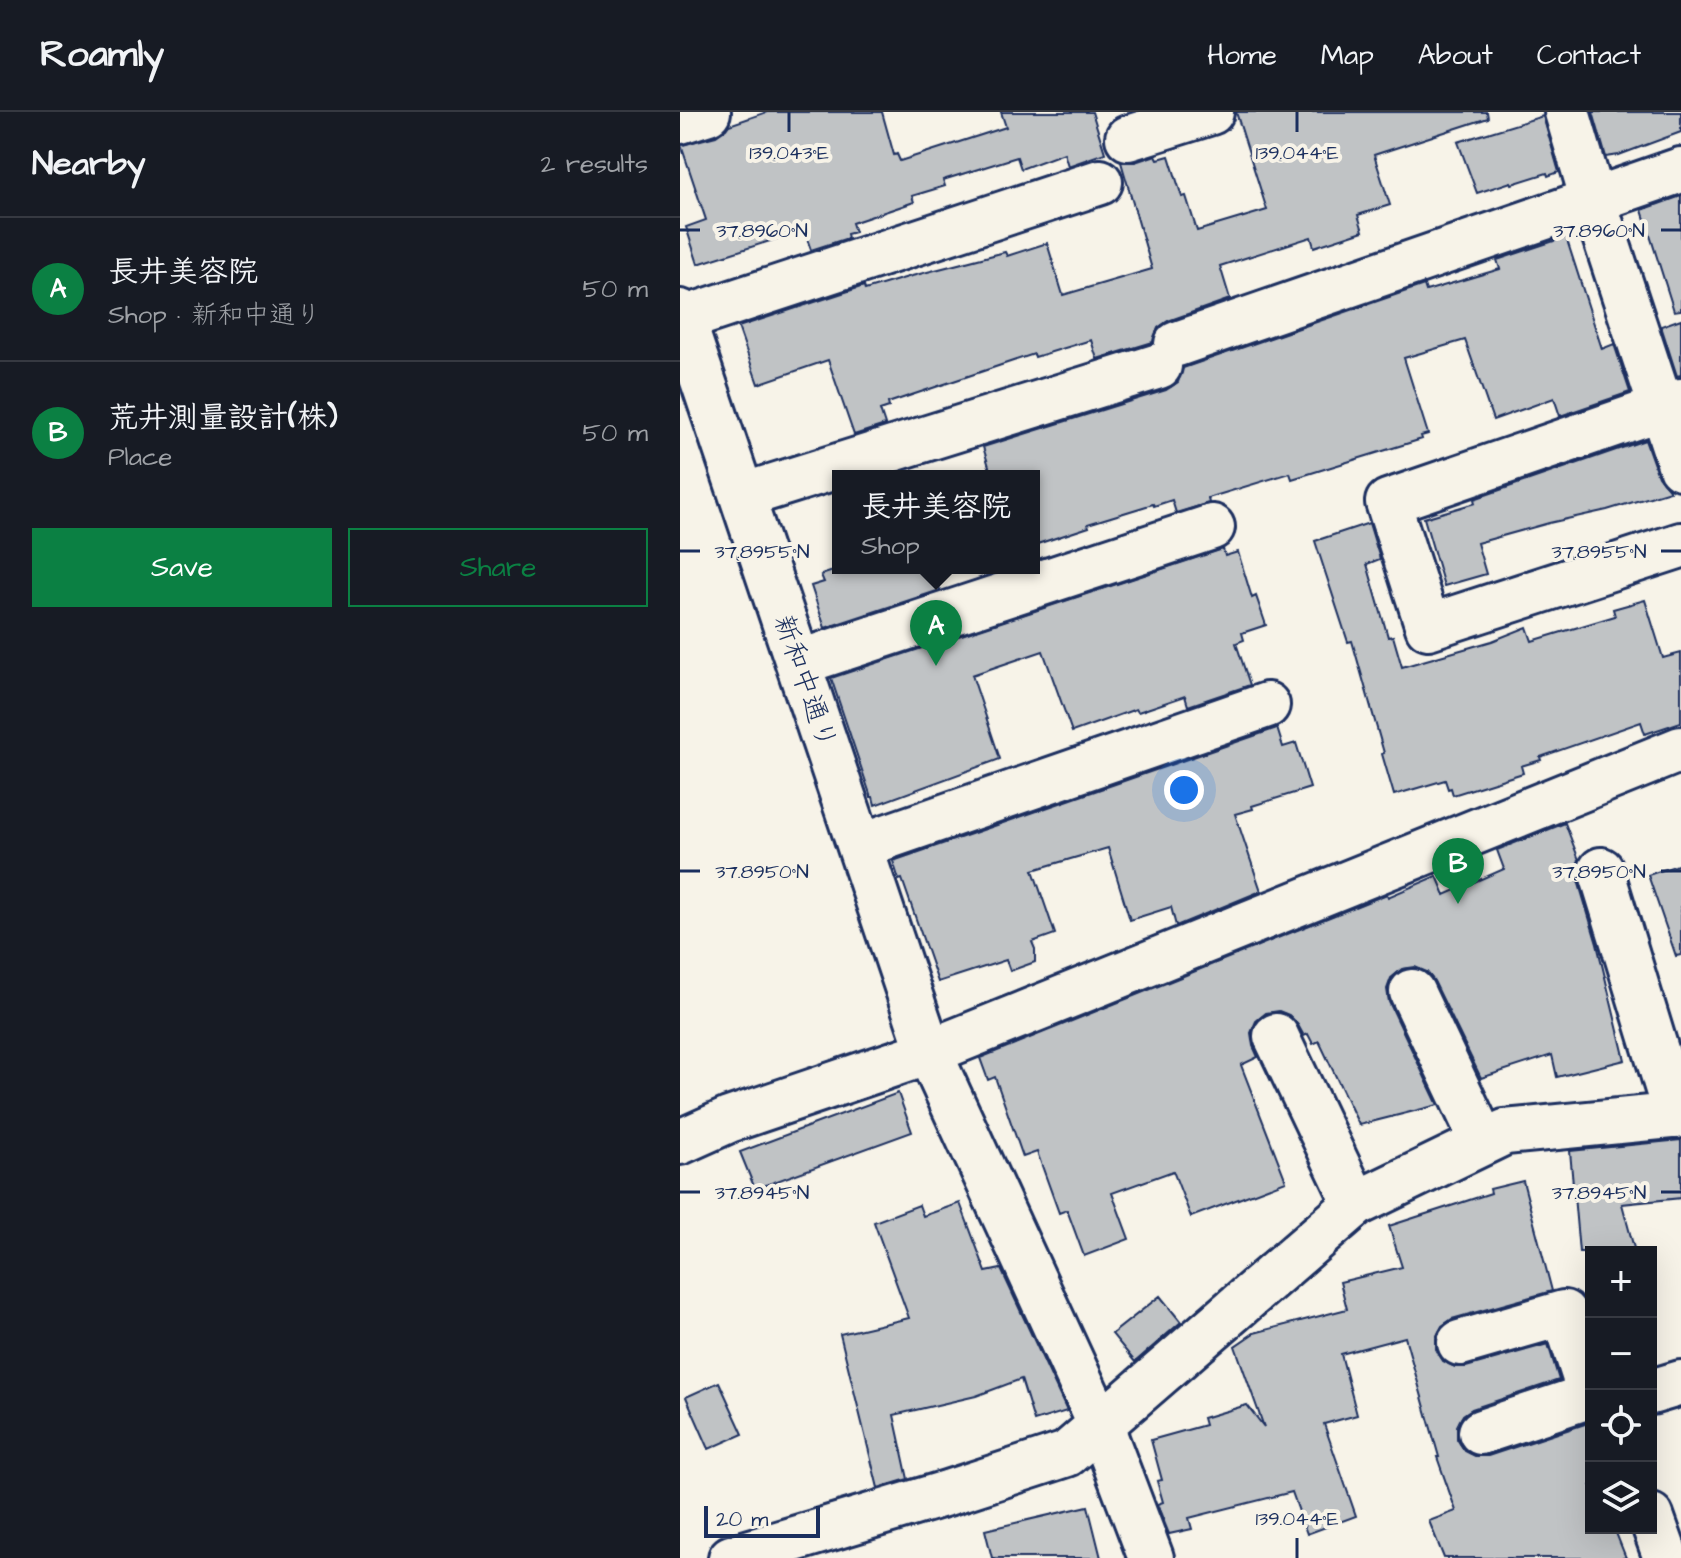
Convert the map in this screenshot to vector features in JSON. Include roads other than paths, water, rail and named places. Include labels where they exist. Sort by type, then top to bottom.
[{"type":"street","points":[[680,121],[708,112]]},
{"type":"street","points":[[1128,138],[1211,112]]},
{"type":"street","points":[[1567,112],[1593,200],[1671,404],[1681,467]]},
{"type":"street","points":[[742,496],[1168,355],[1681,170]]},
{"type":"street","points":[[681,316],[1100,182]]},
{"type":"street","name":"新和中通り","points":[[681,316],[929,1052],[1101,1426],[1151,1558]]},
{"type":"street","points":[[1671,404],[1388,502],[1428,627],[1681,545]]},
{"type":"street","points":[[798,663],[1212,527]]},
{"type":"street","points":[[860,846],[1267,705]]},
{"type":"street","points":[[680,1142],[729,1120],[929,1052],[1681,749]]},
{"type":"street","points":[[731,1558],[1067,1454],[1356,1204],[1483,1142],[1505,1132],[1678,1116],[1601,870]]},
{"type":"street","points":[[1412,992],[1483,1142]]},
{"type":"street","points":[[1276,1036],[1356,1204]]},
{"type":"street","points":[[1460,1343],[1564,1313],[1588,1390]]},
{"type":"street","points":[[1657,1390],[1681,1383]]},
{"type":"street","points":[[1481,1432],[1585,1398]]},
{"type":"street","points":[[1657,1533],[1666,1558]]},
{"type":"place","name":"長井美容院","points":[[936,666]]},
{"type":"place","name":"荒井測量設計(株)","points":[[1458,904]]}]
